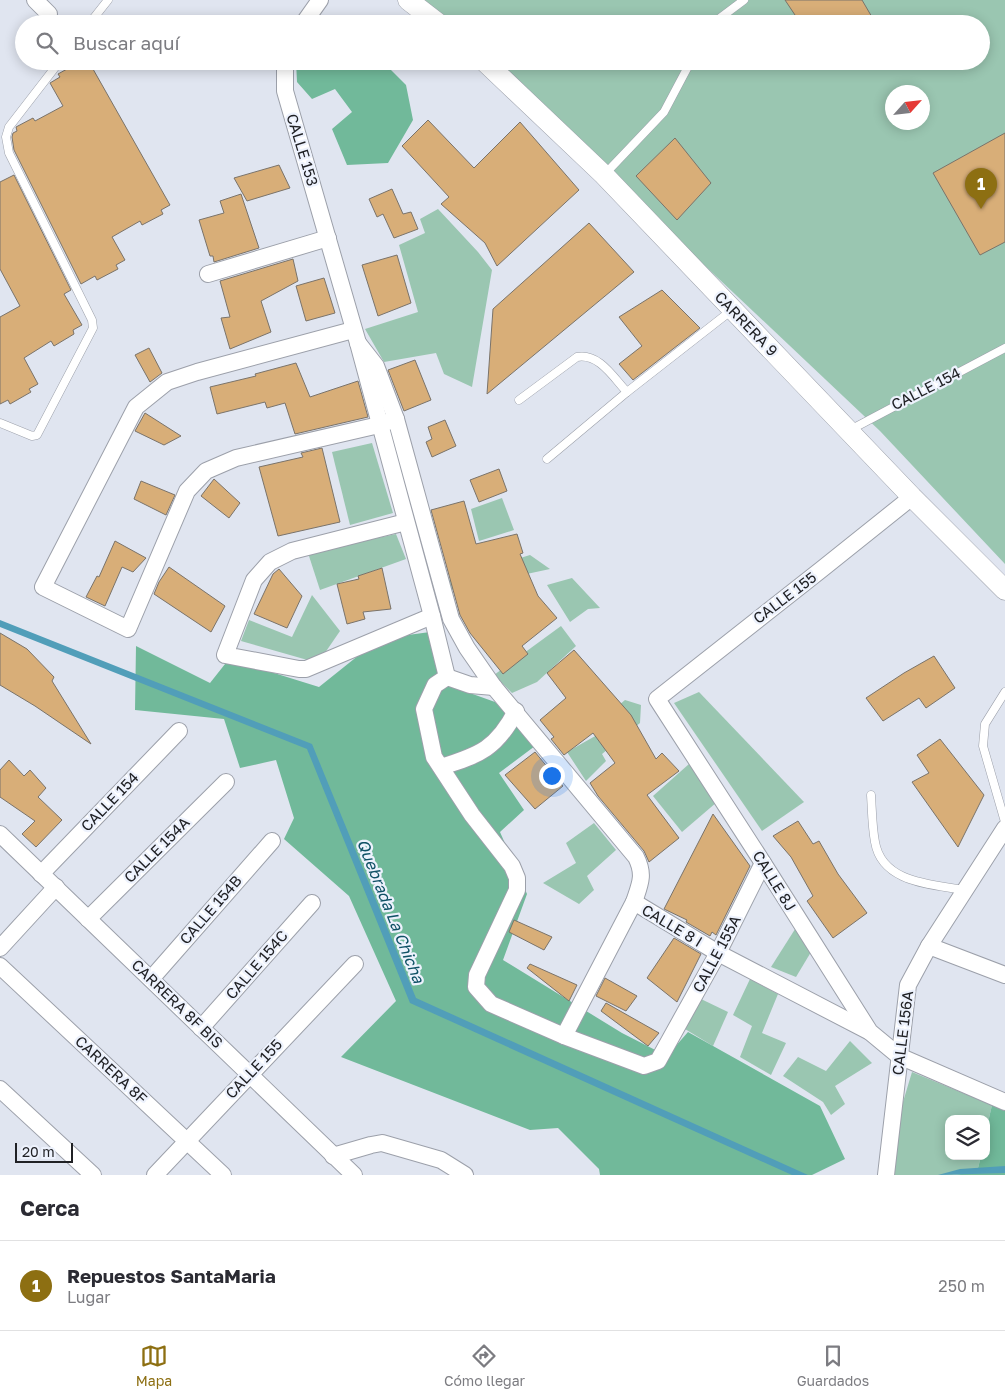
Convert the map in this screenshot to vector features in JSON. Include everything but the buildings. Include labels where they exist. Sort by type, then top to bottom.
[{"type":"street","points":[[35,0],[49,14]]},
{"type":"street","points":[[309,15],[320,0]]},
{"type":"street","points":[[408,0],[427,15]]},
{"type":"street","name":"CALLE 153","points":[[285,70],[285,91],[328,238],[447,677]]},
{"type":"street","name":"CARRERA 9","points":[[493,70],[604,175],[848,431],[1005,590]]},
{"type":"street","points":[[208,274],[328,238]]},
{"type":"street","points":[[355,336],[196,372],[167,382],[136,407],[43,587],[128,630],[188,490],[206,471],[236,458],[379,425],[396,419]]},
{"type":"street","name":"CALLE 8 I","points":[[355,336],[376,366],[396,419],[451,619],[467,648],[494,687],[636,857],[642,867],[641,880],[634,902],[718,953],[870,1032]]},
{"type":"street","name":"CALLE 155","points":[[657,699],[912,497]]},
{"type":"street","points":[[406,522],[292,551],[270,562],[254,580],[225,655],[299,669],[306,668],[432,616]]},
{"type":"street","points":[[494,687],[470,686],[447,677],[435,685],[424,709],[434,757],[441,768],[466,760],[490,747],[506,731],[516,711]]},
{"type":"street","name":"CALLE 8J","points":[[657,699],[764,863],[870,1032],[899,1056],[1005,1102]]},
{"type":"street","name":"CALLE 154","points":[[41,874],[179,731]]},
{"type":"street","name":"CALLE 155A","points":[[441,768],[472,815],[512,866],[517,878],[518,890],[477,976],[476,987],[491,1004],[564,1036],[644,1066],[658,1061],[669,1043],[764,863]]},
{"type":"street","name":"CALLE 154A","points":[[88,919],[226,782]]},
{"type":"street","name":"CALLE 156A","points":[[886,1175],[908,985],[929,946],[1005,828]]},
{"type":"street","name":"CARRERA 8F BIS","points":[[0,834],[354,1175]]},
{"type":"street","name":"CALLE 154B","points":[[151,979],[272,841]]},
{"type":"street","points":[[0,948],[56,887]]},
{"type":"street","name":"CALLE 154C","points":[[201,1028],[312,902]]},
{"type":"street","points":[[564,1036],[581,1000],[634,902]]},
{"type":"street","points":[[929,946],[1005,975]]},
{"type":"street","name":"CALLE 155","points":[[155,1175],[355,964]]},
{"type":"street","name":"CARRERA 8F","points":[[0,966],[223,1175]]},
{"type":"street","points":[[0,1089],[93,1175]]},
{"type":"street","points":[[333,1156],[382,1143],[441,1160],[465,1175]]},
{"type":"lane","points":[[96,15],[108,0]]},
{"type":"lane","points":[[724,15],[744,0]]},
{"type":"lane","points":[[0,423],[32,436],[37,435],[93,328],[92,320],[8,153],[6,137],[9,127],[53,70]]},
{"type":"lane","points":[[604,175],[664,112],[686,70]]},
{"type":"lane","points":[[547,459],[627,392],[732,310]]},
{"type":"lane","name":"CALLE 154","points":[[848,431],[1005,348]]},
{"type":"lane","points":[[519,400],[577,357],[586,355],[598,361],[627,392]]},
{"type":"lane","points":[[1005,692],[985,724],[983,746],[1005,822]]},
{"type":"lane","points":[[871,795],[875,843],[882,861],[894,873],[921,882],[964,890]]},
{"type":"green space","points":[[423,0],[1005,0],[1005,564],[880,431],[498,70],[990,70],[990,15],[439,15]]},
{"type":"green space","points":[[296,70],[391,70],[406,85],[413,120],[388,163],[347,165],[332,129],[352,112],[335,89],[312,99],[297,82]]},
{"type":"green space","points":[[438,209],[492,270],[472,387],[444,374],[436,353],[384,362],[365,329],[418,312],[399,245],[425,233],[420,219]]},
{"type":"green space","points":[[372,443],[393,513],[350,525],[332,452]]},
{"type":"green space","points":[[502,498],[514,530],[479,541],[471,509]]},
{"type":"green space","points":[[396,534],[406,559],[320,590],[308,553]]},
{"type":"green space","points":[[530,555],[550,569],[451,590],[448,580]]},
{"type":"green space","points":[[572,578],[600,608],[588,609],[570,622],[547,585]]},
{"type":"green space","points":[[312,595],[340,631],[318,663],[241,641],[249,620],[292,637]]},
{"type":"green space","points":[[561,626],[576,646],[537,682],[512,693],[494,675]]},
{"type":"green space","points":[[430,632],[453,687],[495,702],[535,746],[499,773],[524,810],[500,832],[527,894],[503,960],[622,1033],[667,1056],[688,1032],[820,1106],[845,1159],[812,1175],[600,1175],[599,1169],[558,1128],[530,1130],[341,1057],[396,1001],[349,896],[284,839],[294,818],[276,760],[240,768],[224,719],[135,710],[136,646],[210,683],[229,659],[319,687],[379,639]]},
{"type":"green space","points":[[699,692],[804,802],[762,831],[674,703]]},
{"type":"green space","points":[[625,700],[641,705],[640,723],[602,754],[606,761],[586,781],[567,752],[597,735],[593,727]]},
{"type":"green space","points":[[689,764],[717,802],[682,832],[653,796]]},
{"type":"green space","points":[[594,823],[616,850],[587,876],[594,890],[579,904],[543,883],[576,863],[566,843]]},
{"type":"green space","points":[[797,926],[811,952],[796,977],[771,967]]},
{"type":"green space","points":[[750,979],[778,994],[762,1033],[786,1043],[771,1075],[740,1057],[752,1026],[733,1015]]},
{"type":"green space","points":[[701,999],[728,1012],[713,1046],[685,1029]]},
{"type":"green space","points":[[850,1041],[872,1063],[835,1086],[845,1104],[831,1115],[823,1102],[783,1076],[798,1057],[826,1071]]},
{"type":"green space","points":[[912,1072],[992,1105],[990,1115],[945,1115],[945,1160],[980,1160],[977,1172],[952,1175],[881,1175]]},
{"type":"green space","points":[[992,1105],[1005,1111],[1005,1175],[953,1175],[977,1172],[980,1160],[990,1160],[990,1115]]},
{"type":"water","points":[[0,620],[312,744],[416,998],[808,1175],[792,1175],[410,1003],[307,749],[0,627]]},
{"type":"water","points":[[1005,1166],[1005,1173],[938,1175],[960,1169]]},
{"type":"place","name":"Repuestos SantaMaria","points":[[981,209]]},
{"type":"water label","name":"Quebrada La Chicha","points":[[391,911]]}]
